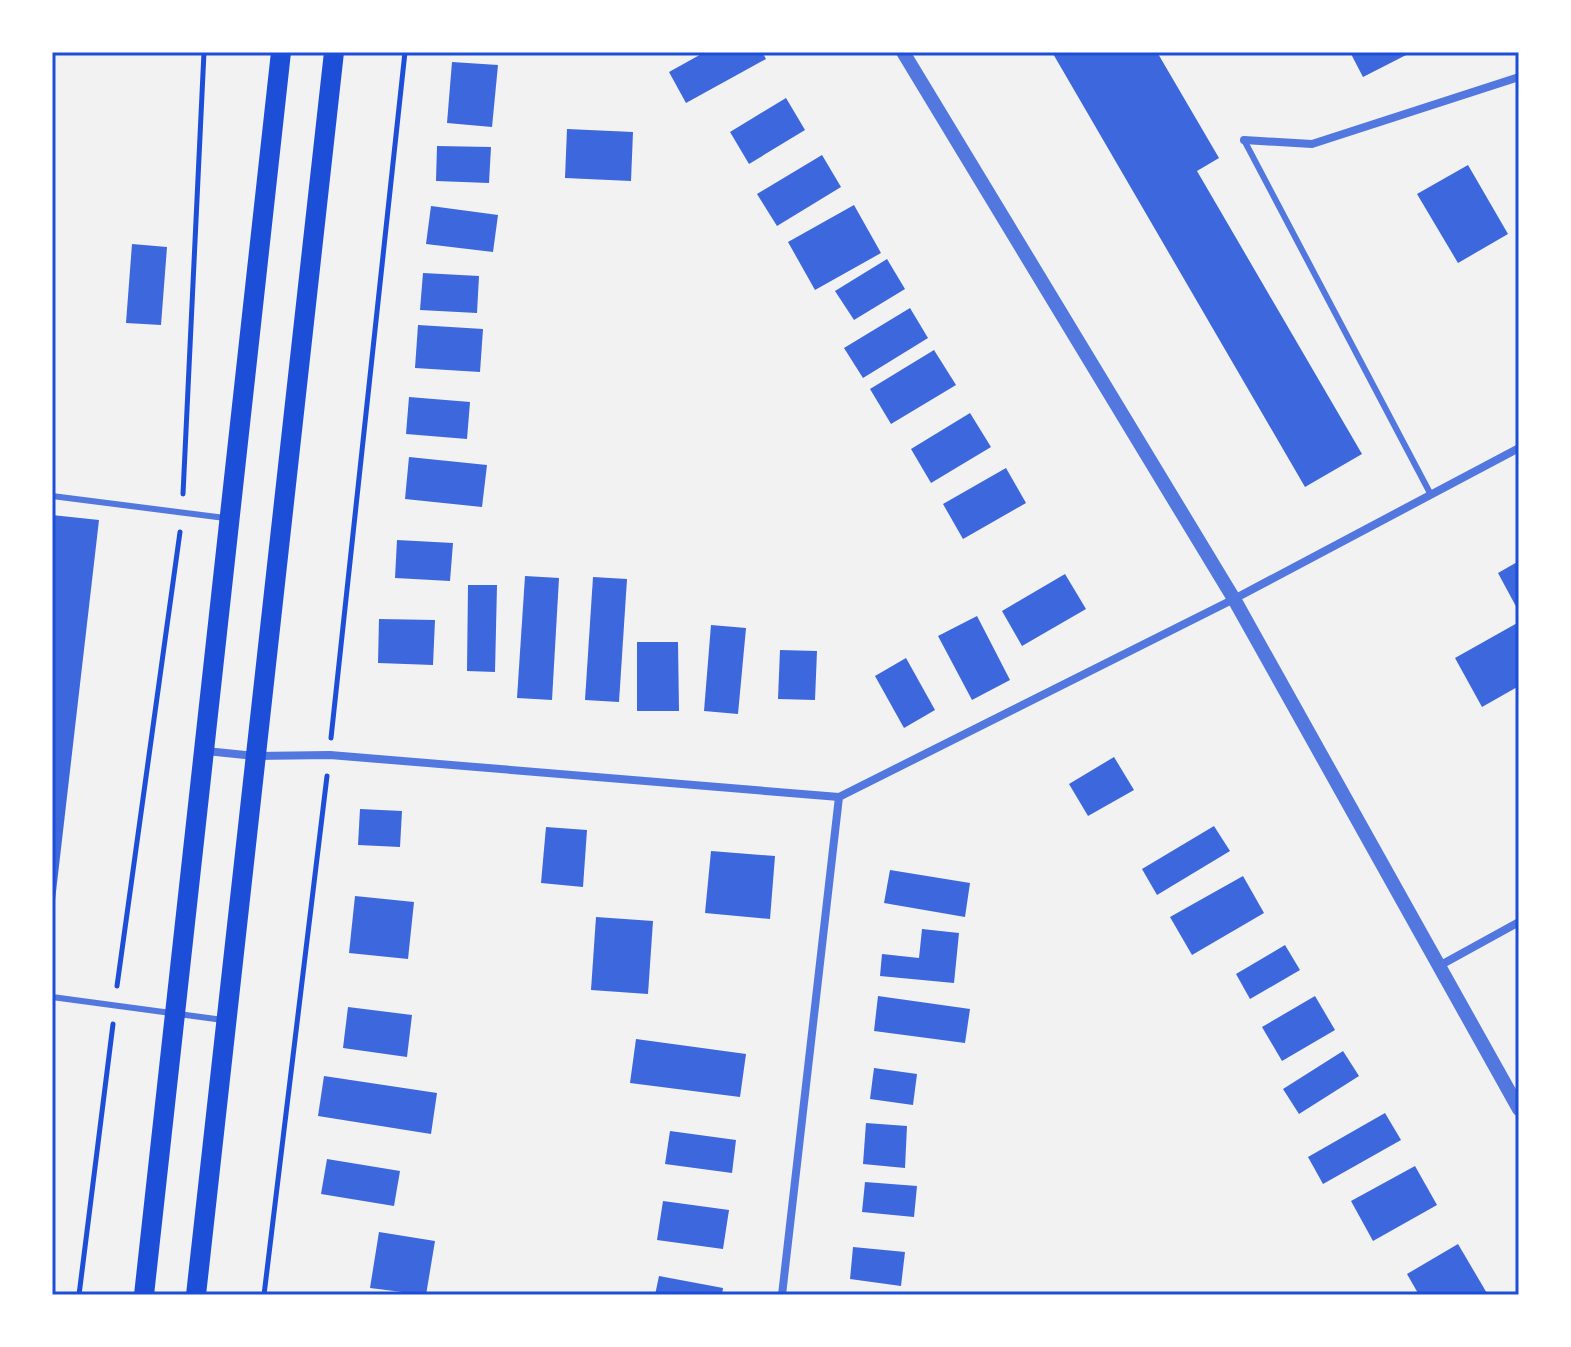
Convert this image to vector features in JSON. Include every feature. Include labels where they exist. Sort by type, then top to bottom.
[{"type":"main road","points":[[144,1295],[281,52]]},
{"type":"main road","points":[[196,1295],[334,52]]},
{"type":"street","points":[[903,52],[1234,599],[1519,1109]]},
{"type":"street","points":[[1244,140],[1312,144],[1519,77]]},
{"type":"street","points":[[203,750],[255,756],[330,755],[839,797],[1234,599],[1519,448]]},
{"type":"street","points":[[782,1295],[839,797]]},
{"type":"street","points":[[1439,966],[1519,922]]},
{"type":"lane","points":[[1244,140],[1430,493]]},
{"type":"lane","points":[[52,496],[228,519]]},
{"type":"lane","points":[[52,997],[226,1020]]},
{"type":"path","points":[[79,1295],[182,513],[204,52]]},
{"type":"path","points":[[264,1295],[330,755],[405,52]]},
{"type":"building","points":[[705,52],[762,52],[766,59],[686,103],[669,72]]},
{"type":"building","points":[[1052,52],[1157,52],[1219,158],[1197,171],[1362,454],[1305,487]]},
{"type":"building","points":[[1350,52],[1412,52],[1363,77]]},
{"type":"building","points":[[452,62],[498,65],[492,127],[447,123]]},
{"type":"building","points":[[786,98],[805,130],[749,164],[730,132]]},
{"type":"building","points":[[567,129],[633,132],[631,181],[565,178]]},
{"type":"building","points":[[437,146],[491,147],[489,183],[436,181]]},
{"type":"building","points":[[822,155],[841,187],[777,226],[757,194]]},
{"type":"building","points":[[1468,165],[1508,234],[1458,263],[1417,194]]},
{"type":"building","points":[[854,205],[881,253],[815,290],[788,242]]},
{"type":"building","points":[[431,206],[498,215],[493,252],[426,244]]},
{"type":"building","points":[[132,244],[167,247],[161,325],[126,323]]},
{"type":"building","points":[[887,259],[905,289],[854,320],[835,291]]},
{"type":"building","points":[[423,273],[479,276],[477,313],[420,310]]},
{"type":"building","points":[[910,308],[928,338],[863,378],[844,348]]},
{"type":"building","points":[[418,325],[483,329],[480,372],[415,368]]},
{"type":"building","points":[[934,350],[956,385],[891,424],[870,389]]},
{"type":"building","points":[[409,397],[470,402],[467,439],[406,434]]},
{"type":"building","points":[[970,413],[991,447],[931,483],[911,449]]},
{"type":"building","points":[[409,457],[487,465],[482,507],[405,499]]},
{"type":"building","points":[[1006,468],[1026,503],[963,539],[943,504]]},
{"type":"building","points":[[52,515],[99,520],[54,909],[52,909]]},
{"type":"building","points":[[397,540],[453,543],[450,581],[395,578]]},
{"type":"building","points":[[1519,561],[1519,612],[1498,573]]},
{"type":"building","points":[[1065,574],[1086,609],[1022,646],[1002,611]]},
{"type":"building","points":[[525,576],[559,578],[552,700],[517,698]]},
{"type":"building","points":[[593,577],[627,579],[619,702],[585,700]]},
{"type":"building","points":[[468,585],[497,585],[495,672],[467,671]]},
{"type":"building","points":[[977,616],[1010,680],[972,700],[938,636]]},
{"type":"building","points":[[379,619],[435,620],[433,665],[378,663]]},
{"type":"building","points":[[1519,622],[1519,686],[1482,707],[1455,658]]},
{"type":"building","points":[[711,625],[746,628],[738,714],[704,711]]},
{"type":"building","points":[[637,642],[678,642],[679,711],[637,711]]},
{"type":"building","points":[[780,650],[817,651],[815,700],[778,699]]},
{"type":"building","points":[[906,658],[935,710],[904,728],[875,676]]},
{"type":"building","points":[[1114,757],[1134,790],[1088,816],[1069,784]]},
{"type":"building","points":[[360,809],[402,811],[400,847],[358,845]]},
{"type":"building","points":[[1214,826],[1230,851],[1157,895],[1142,869]]},
{"type":"building","points":[[546,827],[587,830],[583,887],[541,883]]},
{"type":"building","points":[[711,851],[775,856],[770,919],[705,913]]},
{"type":"building","points":[[890,870],[970,883],[965,917],[884,903]]},
{"type":"building","points":[[1243,876],[1264,913],[1192,955],[1170,917]]},
{"type":"building","points":[[355,896],[414,902],[408,959],[349,953]]},
{"type":"building","points":[[596,917],[653,921],[648,994],[591,990]]},
{"type":"building","points":[[922,929],[959,933],[954,983],[880,976],[882,954],[919,958]]},
{"type":"building","points":[[1285,945],[1300,970],[1250,999],[1236,974]]},
{"type":"building","points":[[878,996],[970,1009],[965,1043],[874,1031]]},
{"type":"building","points":[[1315,996],[1335,1030],[1282,1061],[1262,1027]]},
{"type":"building","points":[[348,1007],[412,1015],[407,1057],[343,1048]]},
{"type":"building","points":[[636,1039],[746,1054],[740,1097],[630,1083]]},
{"type":"building","points":[[1343,1051],[1359,1076],[1299,1114],[1283,1089]]},
{"type":"building","points":[[874,1068],[917,1074],[913,1105],[870,1099]]},
{"type":"building","points":[[324,1076],[437,1093],[431,1134],[318,1116]]},
{"type":"building","points":[[1385,1113],[1401,1140],[1323,1184],[1308,1157]]},
{"type":"building","points":[[866,1123],[907,1126],[905,1168],[863,1164]]},
{"type":"building","points":[[670,1131],[736,1140],[732,1173],[665,1164]]},
{"type":"building","points":[[327,1159],[400,1171],[394,1206],[321,1194]]},
{"type":"building","points":[[1415,1166],[1437,1205],[1373,1241],[1351,1201]]},
{"type":"building","points":[[865,1182],[917,1186],[914,1217],[862,1212]]},
{"type":"building","points":[[663,1201],[729,1210],[723,1249],[657,1240]]},
{"type":"building","points":[[379,1232],[435,1241],[426,1295],[370,1288]]},
{"type":"building","points":[[1458,1244],[1488,1295],[1419,1295],[1407,1274]]},
{"type":"building","points":[[853,1247],[905,1252],[901,1286],[850,1279]]},
{"type":"building","points":[[659,1276],[723,1288],[722,1295],[655,1295]]}]
